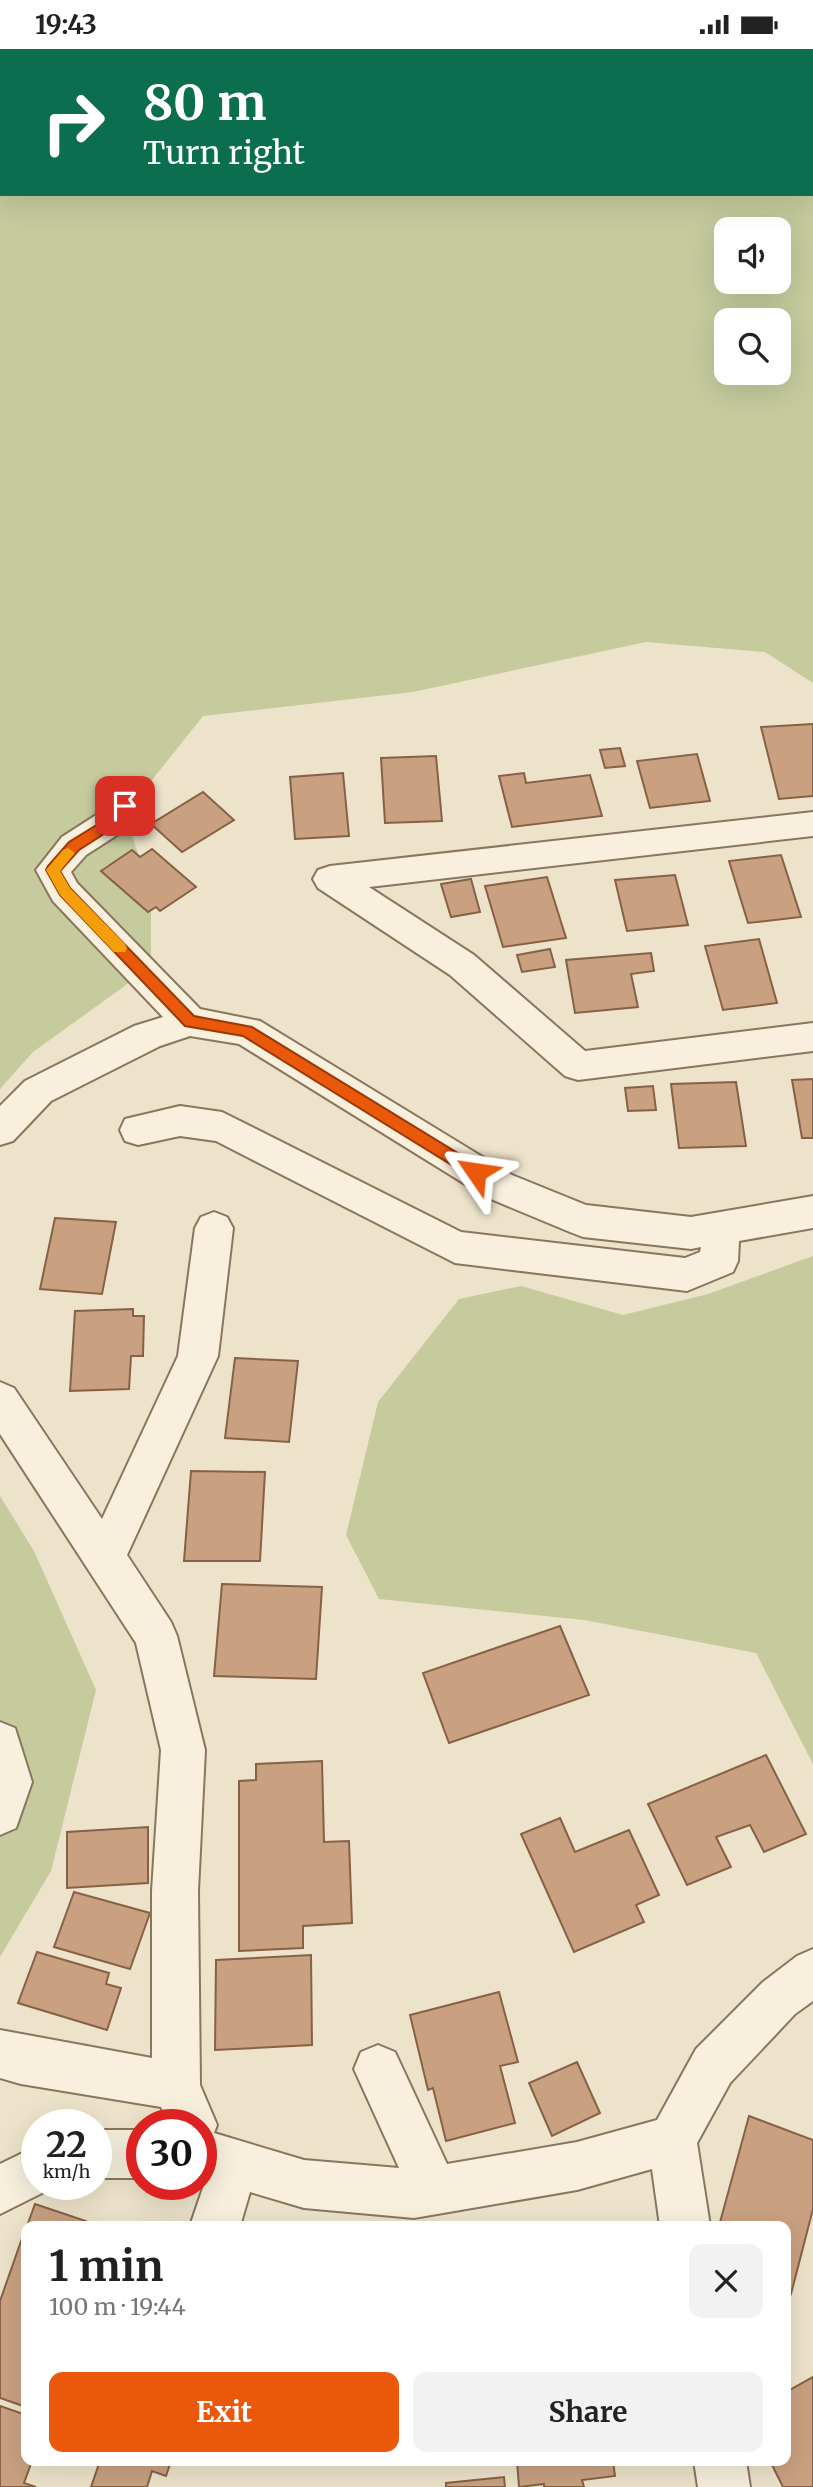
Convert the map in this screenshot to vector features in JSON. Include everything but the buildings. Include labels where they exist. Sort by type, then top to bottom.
[{"type":"street","points":[[134,792],[116,819],[74,846],[53,870],[65,892],[190,1021]]},
{"type":"street","points":[[813,824],[330,879],[462,965],[578,1066],[813,1037]]},
{"type":"street","points":[[0,1130],[38,1091],[147,1036],[190,1021],[247,1031],[499,1187],[583,1221],[691,1233],[813,1212]]},
{"type":"street","points":[[138,1130],[180,1121],[222,1127],[455,1247],[687,1275],[719,1261],[721,1226]]},
{"type":"street","points":[[104,1559],[198,1356],[214,1228]]},
{"type":"street","points":[[0,1400],[156,1636],[183,1750],[175,1891],[199,2109]]},
{"type":"street","points":[[0,1743],[10,1782],[0,1813]]},
{"type":"street","points":[[684,2221],[672,2140],[713,2066],[779,1998],[813,1972]]},
{"type":"street","points":[[0,2054],[21,2060],[136,2109]]},
{"type":"street","points":[[378,2069],[434,2191]]},
{"type":"street","points":[[217,2144],[304,2184],[414,2194],[577,2166],[672,2140]]},
{"type":"street","points":[[0,2158],[21,2164]]},
{"type":"street","points":[[0,2190],[21,2178]]},
{"type":"street","points":[[211,2200],[214,2221]]},
{"type":"street","points":[[721,2466],[724,2487]]},
{"type":"green space","points":[[0,196],[813,196],[813,683],[765,652],[646,642],[413,692],[203,716],[125,814],[151,893],[151,967],[33,1052],[0,1089]]},
{"type":"green space","points":[[813,1256],[813,1764],[756,1653],[584,1620],[379,1599],[346,1535],[378,1402],[459,1299],[521,1286],[623,1315],[708,1294]]},
{"type":"green space","points":[[0,1496],[34,1551],[96,1690],[51,1871],[0,1957]]},
{"type":"slow traffic","points":[[68,853],[53,870],[65,892],[119,948]]},
{"type":"route","points":[[125,806],[116,819],[74,846],[53,870],[65,892],[190,1021],[247,1031],[476,1172]]}]
